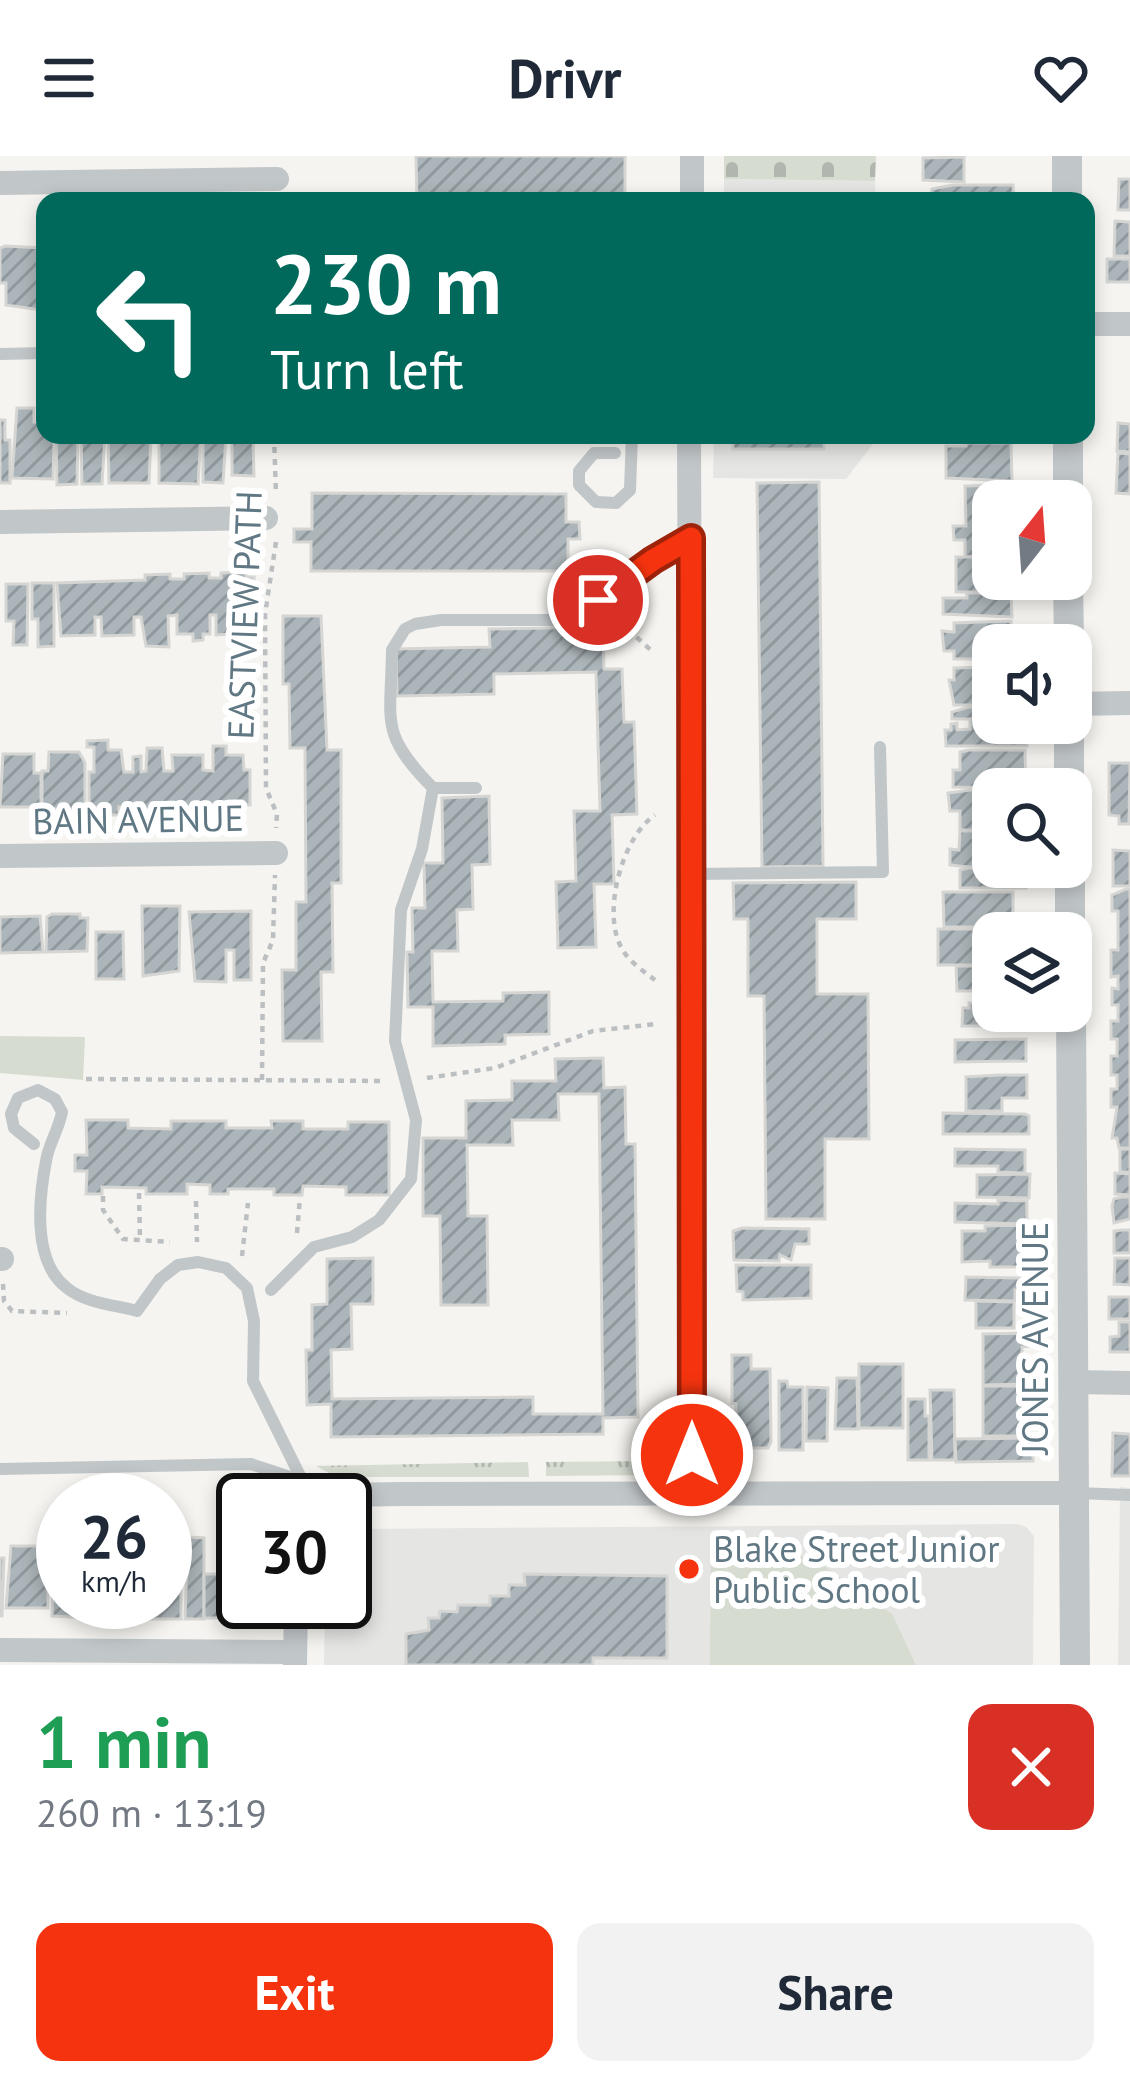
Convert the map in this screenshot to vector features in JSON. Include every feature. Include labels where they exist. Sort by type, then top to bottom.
[{"type":"street","points":[[692,156],[692,192]]},
{"type":"street","points":[[1067,156],[1067,192]]},
{"type":"street","points":[[0,183],[277,179]]},
{"type":"street","points":[[1095,324],[1130,325]]},
{"type":"street","points":[[689,444],[693,1494]]},
{"type":"street","points":[[1068,444],[1068,480]]},
{"type":"street","points":[[0,522],[274,521]]},
{"type":"street","points":[[1092,704],[1130,703]]},
{"type":"street","name":"BAIN AVENUE","points":[[0,856],[276,853]]},
{"type":"street","name":"JONES AVENUE","points":[[1071,1032],[1075,1665]]},
{"type":"street","points":[[1073,1382],[1130,1383]]},
{"type":"street","points":[[372,1495],[1073,1493]]},
{"type":"street","points":[[0,1650],[81,1657],[295,1659],[296,1629]]},
{"type":"lane","points":[[0,354],[36,353]]},
{"type":"lane","points":[[615,453],[594,453],[579,471],[579,485],[596,502],[616,502],[630,490],[632,444]]},
{"type":"lane","points":[[476,788],[433,788],[397,748],[392,733],[392,650],[397,638],[415,625],[441,620],[565,620],[691,538]]},
{"type":"lane","points":[[692,874],[883,872],[880,747]]},
{"type":"lane","points":[[271,1290],[314,1247],[352,1237],[379,1220],[411,1179],[416,1120],[395,1041],[400,910],[422,849],[433,788]]},
{"type":"lane","points":[[34,1144],[14,1128],[10,1114],[18,1098],[38,1090],[56,1099],[62,1112],[47,1157],[43,1237],[44,1256],[68,1289],[137,1311],[170,1270],[198,1262],[226,1268],[247,1288],[254,1321],[254,1381],[298,1473]]},
{"type":"lane","points":[[0,1469],[250,1465],[276,1473]]},
{"type":"lane","points":[[1073,1493],[1130,1495]]},
{"type":"path","name":"EASTVIEW PATH","points":[[262,1080],[262,963],[273,940],[277,814],[266,788],[266,614],[274,521],[274,444]]},
{"type":"path","points":[[598,600],[654,652]]},
{"type":"path","points":[[655,815],[638,830],[626,859],[613,928],[622,952],[655,980]]},
{"type":"path","points":[[86,1079],[406,1081],[495,1067],[593,1030],[656,1024]]},
{"type":"path","points":[[139,1193],[140,1239]]},
{"type":"path","points":[[103,1196],[103,1210],[124,1240],[170,1242]]},
{"type":"path","points":[[284,1247],[297,1233],[300,1197]]},
{"type":"path","points":[[196,1201],[197,1242]]},
{"type":"path","points":[[242,1256],[248,1203]]},
{"type":"path","points":[[1,1259],[4,1301],[12,1311],[66,1313],[74,1304]]},
{"type":"shaded area","points":[[724,179],[875,181],[876,192],[724,192]]},
{"type":"shaded area","points":[[714,444],[873,444],[846,479],[713,478]]},
{"type":"shaded area","points":[[1120,1487],[1130,1488],[1130,1665],[1118,1665]]},
{"type":"shaded area","name":"Blake Street Junior Public School","points":[[1017,1524],[1034,1536],[1033,1665],[324,1665],[325,1629],[372,1629],[372,1529]]},
{"type":"green space","points":[[724,156],[876,156],[875,181],[724,179]]},
{"type":"green space","points":[[0,1036],[85,1037],[83,1080],[0,1073]]},
{"type":"green space","points":[[653,1461],[652,1475],[546,1476],[546,1462]]},
{"type":"green space","points":[[528,1462],[529,1477],[372,1477],[372,1473],[329,1473],[316,1466]]},
{"type":"green space","points":[[711,1545],[769,1547],[817,1561],[892,1614],[916,1665],[710,1665]]},
{"type":"building","points":[[416,156],[625,156],[625,192],[417,192]]},
{"type":"building","points":[[964,157],[964,182],[923,180],[923,158]]},
{"type":"building","points":[[1119,179],[1130,179],[1130,210],[1118,210]]},
{"type":"building","points":[[1013,185],[1013,192],[932,192]]},
{"type":"building","points":[[1115,221],[1130,222],[1130,256],[1114,256]]},
{"type":"building","points":[[0,248],[36,248],[36,309],[6,305],[6,283],[0,283]]},
{"type":"building","points":[[1107,259],[1130,259],[1130,282],[1107,282]]},
{"type":"building","points":[[17,408],[34,408],[36,444],[54,444],[53,479],[12,478]]},
{"type":"building","points":[[0,420],[5,420],[5,440],[10,440],[10,483],[0,483]]},
{"type":"building","points":[[1118,423],[1130,424],[1130,452],[1117,451]]},
{"type":"building","points":[[56,444],[78,444],[77,484],[57,485]]},
{"type":"building","points":[[81,444],[104,444],[102,484],[82,484]]},
{"type":"building","points":[[108,444],[151,444],[149,483],[109,483]]},
{"type":"building","points":[[159,444],[200,444],[198,484],[159,483]]},
{"type":"building","points":[[203,444],[225,444],[223,483],[203,482]]},
{"type":"building","points":[[232,444],[253,444],[254,476],[232,475]]},
{"type":"building","points":[[733,444],[824,444],[824,449],[733,449]]},
{"type":"building","points":[[1011,444],[1012,480],[946,478],[946,446]]},
{"type":"building","points":[[1118,453],[1130,454],[1130,494],[1116,493]]},
{"type":"building","points":[[819,482],[823,866],[762,867],[757,483]]},
{"type":"building","points":[[965,486],[972,486],[972,557],[965,557],[965,540],[954,540],[953,526],[966,526]]},
{"type":"building","points":[[312,493],[566,494],[566,522],[579,522],[580,539],[568,539],[568,571],[311,571],[311,542],[294,542],[294,529],[312,529]]},
{"type":"building","points":[[956,557],[972,557],[972,592],[956,592]]},
{"type":"building","points":[[246,572],[246,577],[254,577],[255,614],[249,615],[248,642],[233,642],[233,634],[216,635],[216,615],[210,615],[210,634],[193,641],[193,634],[177,634],[177,615],[168,616],[169,647],[146,646],[141,617],[134,617],[134,635],[102,636],[101,617],[95,617],[95,635],[61,636],[57,583],[145,580],[145,575],[170,574],[170,579],[209,573],[209,578],[221,578],[221,573]]},
{"type":"building","points":[[32,583],[54,583],[54,646],[38,647]]},
{"type":"building","points":[[6,584],[28,584],[27,645],[13,645],[14,621],[6,621]]},
{"type":"building","points":[[972,593],[972,600],[1011,600],[1012,617],[943,614],[943,598],[967,598]]},
{"type":"building","points":[[283,616],[321,616],[327,750],[341,750],[341,883],[332,883],[333,972],[321,972],[322,1041],[283,1041],[282,970],[296,970],[296,902],[306,902],[305,748],[290,748],[289,684],[283,684]]},
{"type":"building","points":[[1011,621],[972,624],[972,659],[954,659],[954,651],[944,651],[942,631],[954,632],[954,623]]},
{"type":"building","points":[[603,627],[604,669],[622,669],[624,722],[634,722],[637,814],[612,815],[614,884],[594,884],[596,947],[558,948],[556,882],[576,881],[574,811],[600,811],[596,672],[494,674],[494,694],[397,696],[396,649],[490,647],[489,629]]},
{"type":"building","points":[[954,668],[972,668],[972,705],[954,705],[949,680],[954,680]]},
{"type":"building","points":[[972,707],[972,744],[1027,746],[946,746],[945,730],[951,730],[951,724],[957,723],[957,730],[970,729],[970,719],[952,719],[952,712]]},
{"type":"building","points":[[108,740],[108,750],[121,750],[124,772],[133,772],[133,757],[141,756],[141,772],[146,771],[147,748],[162,748],[164,771],[173,771],[172,755],[203,755],[203,770],[213,771],[213,746],[226,746],[226,755],[243,755],[244,770],[250,770],[250,805],[238,805],[238,814],[218,814],[218,805],[198,805],[198,814],[179,814],[179,806],[158,806],[158,814],[140,814],[140,807],[119,807],[119,815],[100,815],[100,807],[89,807],[94,747],[87,747],[87,741]]},
{"type":"building","points":[[1025,750],[1025,768],[972,768],[972,787],[953,787],[960,752]]},
{"type":"building","points":[[49,752],[79,752],[85,763],[85,809],[42,809],[42,771],[48,771]]},
{"type":"building","points":[[3,754],[34,754],[34,773],[41,773],[41,807],[0,807]]},
{"type":"building","points":[[1109,763],[1130,763],[1129,824],[1119,824],[1119,816],[1109,815]]},
{"type":"building","points":[[972,790],[972,830],[960,830],[960,811],[950,811],[948,793]]},
{"type":"building","points":[[489,796],[490,864],[472,865],[473,909],[457,910],[458,951],[432,951],[433,1002],[503,1001],[503,993],[549,992],[549,1034],[505,1035],[505,1044],[433,1046],[433,1007],[408,1007],[412,908],[425,908],[424,863],[443,863],[442,798]]},
{"type":"building","points":[[960,831],[972,831],[972,867],[950,865],[950,849],[959,850]]},
{"type":"building","points":[[1113,850],[1130,851],[1130,886],[1113,886]]},
{"type":"building","points":[[972,868],[972,888],[960,888],[960,870]]},
{"type":"building","points":[[856,882],[856,919],[817,919],[817,994],[868,994],[869,1139],[825,1139],[825,1219],[766,1219],[764,996],[748,996],[748,919],[734,919],[733,883]]},
{"type":"building","points":[[1130,889],[1130,1148],[1119,1148],[1117,1138],[1112,1138],[1117,1107],[1111,1107],[1117,1075],[1111,1075],[1111,1056],[1117,1056],[1117,1039],[1111,1039],[1111,1021],[1118,1021],[1112,988],[1118,989],[1118,976],[1111,977],[1111,950],[1118,950],[1118,911],[1112,911],[1112,895]]},
{"type":"building","points":[[943,892],[1013,892],[1013,912],[972,912],[972,927],[944,927]]},
{"type":"building","points":[[142,906],[180,906],[179,971],[143,976]]},
{"type":"building","points":[[251,911],[251,980],[234,980],[234,950],[226,950],[226,982],[195,981],[189,912]]},
{"type":"building","points":[[40,916],[43,952],[0,953],[0,917]]},
{"type":"building","points":[[47,917],[88,918],[87,951],[46,952]]},
{"type":"building","points":[[938,929],[972,929],[972,965],[938,965]]},
{"type":"building","points":[[96,932],[123,932],[124,979],[96,979]]},
{"type":"building","points":[[956,966],[972,966],[972,991],[957,991]]},
{"type":"building","points":[[972,1003],[972,1026],[962,1026],[963,1008]]},
{"type":"building","points":[[1026,1039],[1026,1061],[955,1062],[955,1040]]},
{"type":"building","points":[[603,1058],[604,1088],[625,1087],[626,1144],[635,1144],[638,1417],[603,1418],[603,1434],[331,1437],[331,1404],[307,1405],[306,1350],[312,1350],[312,1305],[327,1304],[327,1259],[373,1258],[373,1304],[351,1304],[352,1349],[331,1350],[332,1399],[533,1397],[533,1414],[603,1414],[599,1094],[558,1094],[559,1120],[512,1120],[513,1145],[467,1145],[468,1216],[487,1216],[488,1305],[441,1305],[440,1216],[423,1216],[423,1138],[466,1138],[466,1101],[512,1100],[512,1081],[556,1081],[555,1059]]},
{"type":"building","points":[[1027,1075],[1027,1098],[1002,1098],[1002,1111],[966,1111],[966,1077]]},
{"type":"building","points":[[943,1113],[1025,1114],[1029,1134],[943,1134]]},
{"type":"building","points":[[86,1120],[128,1120],[128,1128],[171,1129],[171,1121],[226,1121],[226,1128],[272,1128],[271,1121],[303,1121],[303,1129],[348,1129],[348,1122],[389,1122],[389,1195],[346,1195],[346,1187],[303,1186],[302,1195],[274,1195],[274,1189],[210,1194],[210,1185],[187,1184],[187,1194],[102,1187],[102,1194],[86,1194],[87,1171],[75,1171],[75,1155],[87,1155]]},
{"type":"building","points":[[955,1149],[1025,1150],[1025,1173],[998,1172],[998,1166],[955,1166]]},
{"type":"building","points":[[1120,1149],[1130,1149],[1130,1172],[1120,1172]]},
{"type":"building","points":[[1115,1173],[1130,1174],[1130,1195],[1115,1194]]},
{"type":"building","points":[[1030,1174],[1029,1198],[977,1197],[977,1175]]},
{"type":"building","points":[[1130,1197],[1130,1219],[1114,1223],[1114,1199]]},
{"type":"building","points":[[998,1200],[1027,1201],[1027,1224],[955,1222],[955,1203],[998,1204]]},
{"type":"building","points":[[1026,1225],[1027,1267],[962,1262],[962,1231]]},
{"type":"building","points":[[809,1229],[809,1244],[795,1244],[791,1260],[780,1255],[779,1261],[734,1260],[733,1231]]},
{"type":"building","points":[[1130,1230],[1130,1253],[1114,1253],[1114,1231]]},
{"type":"building","points":[[1115,1258],[1130,1258],[1130,1285],[1114,1284]]},
{"type":"building","points":[[736,1265],[811,1265],[811,1298],[743,1300],[743,1292],[737,1291]]},
{"type":"building","points":[[966,1277],[1022,1278],[1022,1290],[1015,1290],[1015,1301],[965,1300]]},
{"type":"building","points":[[1109,1297],[1130,1297],[1130,1319],[1109,1319]]},
{"type":"building","points":[[976,1301],[1014,1302],[1014,1328],[976,1328]]},
{"type":"building","points":[[1119,1322],[1130,1322],[1130,1352],[1110,1352],[1110,1337],[1119,1336]]},
{"type":"building","points":[[1029,1333],[1030,1346],[1022,1347],[1022,1372],[1029,1372],[1029,1384],[983,1385],[983,1334]]},
{"type":"building","points":[[732,1355],[751,1355],[751,1369],[770,1369],[768,1448],[735,1448],[732,1442],[736,1404],[732,1403]]},
{"type":"building","points":[[859,1364],[903,1364],[903,1428],[859,1428]]},
{"type":"building","points":[[837,1378],[857,1378],[858,1429],[835,1429]]},
{"type":"building","points":[[779,1381],[787,1381],[788,1387],[803,1387],[803,1450],[779,1450]]},
{"type":"building","points":[[983,1386],[1029,1386],[1029,1410],[1022,1410],[1022,1424],[1029,1424],[1029,1436],[983,1436]]},
{"type":"building","points":[[807,1387],[828,1388],[827,1441],[806,1441]]},
{"type":"building","points":[[930,1390],[954,1390],[955,1460],[932,1460]]},
{"type":"building","points":[[908,1399],[925,1399],[929,1460],[908,1460]]},
{"type":"building","points":[[1113,1433],[1130,1434],[1130,1476],[1112,1476]]},
{"type":"building","points":[[1033,1438],[1033,1461],[956,1462],[955,1439]]},
{"type":"building","points":[[192,1537],[204,1538],[204,1619],[192,1619]]},
{"type":"building","points":[[11,1546],[36,1546],[36,1608],[6,1608]]},
{"type":"building","points":[[0,1558],[4,1558],[2,1616],[0,1616]]},
{"type":"building","points":[[204,1574],[216,1574],[216,1618],[204,1618]]},
{"type":"building","points":[[524,1574],[667,1576],[667,1658],[593,1658],[593,1665],[406,1665],[406,1634],[429,1630],[428,1618],[439,1618],[440,1611],[457,1612],[458,1605],[490,1605],[490,1596],[509,1596],[509,1585],[525,1585]]},
{"type":"place","name":"Blake Street Junior Public School","points":[[689,1569]]},
{"type":"route","points":[[598,600],[691,538],[692,1455]]}]
